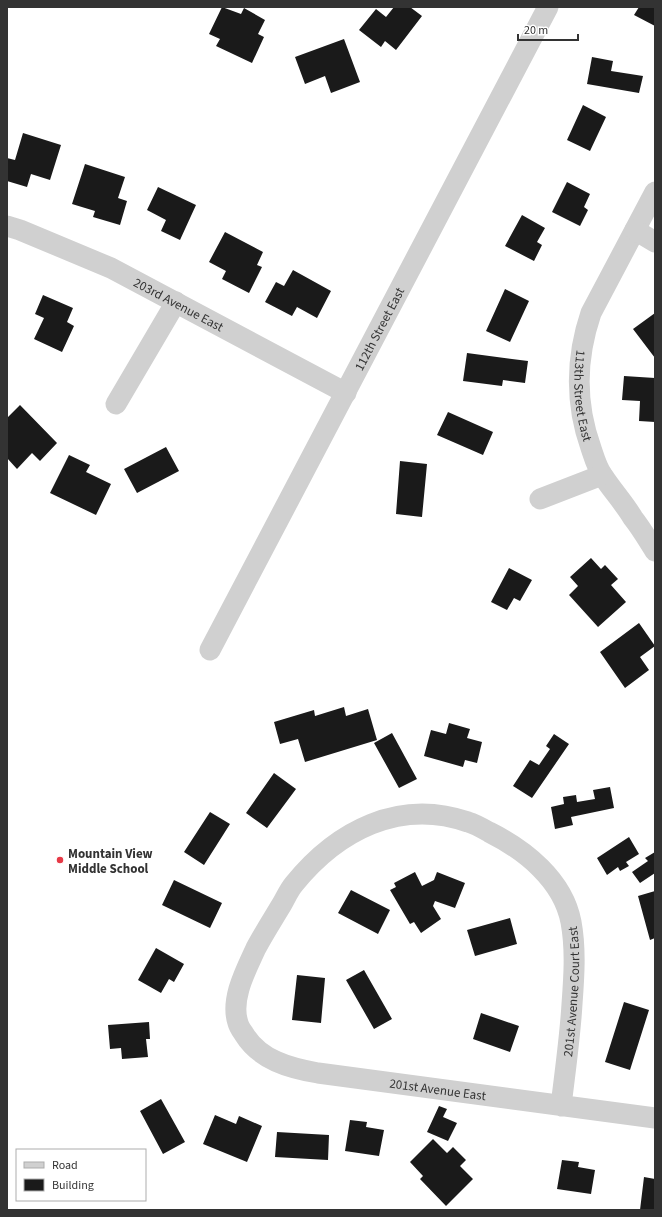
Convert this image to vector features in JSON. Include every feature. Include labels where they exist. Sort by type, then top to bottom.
[{"type":"street","name":"112th Street East","points":[[210,650],[548,7]]},
{"type":"street","name":"113th Street East","points":[[655,192],[591,313],[580,358],[579,385],[583,420],[587,437],[602,475],[633,517],[655,551]]},
{"type":"street","name":"203rd Avenue East","points":[[7,226],[111,268],[346,393]]},
{"type":"street","points":[[635,230],[655,242]]},
{"type":"street","points":[[116,404],[176,302]]},
{"type":"street","points":[[540,498],[602,475]]},
{"type":"street","name":"201st Avenue Court East","points":[[238,1024],[237,996],[249,963],[263,935],[294,885],[333,845],[372,823],[409,815],[431,814],[469,822],[506,840],[539,866],[557,888],[571,920],[575,958],[574,986],[561,1106]]},
{"type":"street","name":"201st Avenue East","points":[[238,1024],[254,1048],[263,1055],[274,1061],[302,1070],[655,1118]]},
{"type":"building","points":[[222,7],[241,14],[244,8],[265,20],[258,34],[264,37],[252,63],[216,46],[220,39],[209,34]]},
{"type":"building","points":[[394,7],[410,7],[422,16],[396,50],[385,41],[381,47],[359,30],[376,9],[386,17]]},
{"type":"building","points":[[639,7],[655,7],[655,26],[634,15]]},
{"type":"building","points":[[344,39],[360,82],[331,93],[325,76],[305,84],[295,57]]},
{"type":"building","points":[[592,57],[613,61],[611,71],[643,76],[639,93],[587,84]]},
{"type":"building","points":[[583,105],[606,117],[590,151],[567,140]]},
{"type":"building","points":[[23,133],[61,145],[50,180],[31,174],[27,187],[7,181],[7,158],[15,160]]},
{"type":"building","points":[[85,164],[125,177],[118,198],[127,201],[120,225],[93,217],[95,211],[72,204]]},
{"type":"building","points":[[567,182],[590,194],[584,207],[588,210],[580,226],[552,212]]},
{"type":"building","points":[[158,187],[196,205],[180,240],[161,231],[166,220],[147,210]]},
{"type":"building","points":[[522,215],[545,228],[537,242],[542,245],[534,261],[505,246]]},
{"type":"building","points":[[225,232],[263,252],[257,265],[262,267],[249,293],[222,279],[226,271],[209,262]]},
{"type":"building","points":[[293,270],[331,291],[317,318],[297,307],[292,316],[265,302],[276,282],[284,286]]},
{"type":"building","points":[[505,289],[529,301],[510,342],[486,331]]},
{"type":"building","points":[[43,295],[73,308],[67,322],[74,326],[62,352],[34,339],[44,318],[35,314]]},
{"type":"building","points":[[655,313],[655,358],[633,329]]},
{"type":"building","points":[[467,353],[528,361],[525,383],[503,380],[502,386],[463,381]]},
{"type":"building","points":[[624,376],[655,378],[655,422],[639,421],[640,401],[622,400]]},
{"type":"building","points":[[20,405],[57,443],[40,461],[32,453],[17,469],[7,458],[7,418]]},
{"type":"building","points":[[448,412],[493,432],[483,455],[437,435]]},
{"type":"building","points":[[166,447],[179,471],[137,493],[124,469]]},
{"type":"building","points":[[69,455],[90,465],[86,472],[111,484],[96,515],[50,493]]},
{"type":"building","points":[[400,461],[427,464],[422,517],[396,514]]},
{"type":"building","points":[[591,558],[601,569],[605,565],[618,579],[611,585],[626,602],[598,627],[569,595],[578,586],[570,577]]},
{"type":"building","points":[[509,568],[532,580],[520,601],[514,598],[507,610],[491,602]]},
{"type":"building","points":[[639,623],[655,646],[640,657],[649,670],[625,688],[600,652]]},
{"type":"building","points":[[344,707],[346,716],[368,709],[377,740],[305,762],[298,739],[280,744],[274,722],[314,710],[315,716]]},
{"type":"building","points":[[449,723],[470,729],[467,738],[482,742],[477,763],[465,760],[463,767],[424,756],[431,730],[446,734]]},
{"type":"building","points":[[392,733],[417,779],[399,788],[374,743]]},
{"type":"building","points":[[554,734],[569,744],[532,798],[513,786],[530,760],[539,765],[550,749],[546,746]]},
{"type":"building","points":[[274,773],[296,789],[267,828],[246,813]]},
{"type":"building","points":[[610,787],[614,808],[571,817],[573,825],[555,829],[551,807],[564,804],[563,797],[576,795],[577,802],[595,799],[593,790]]},
{"type":"building","points":[[210,812],[230,824],[204,865],[184,852]]},
{"type":"building","points":[[629,837],[639,854],[626,862],[629,866],[620,871],[618,867],[607,875],[597,858]]},
{"type":"building","points":[[655,852],[655,873],[640,883],[632,872],[648,861],[645,858]]},
{"type":"building","points":[[415,872],[422,886],[434,880],[437,872],[465,883],[455,908],[435,901],[433,906],[441,919],[421,933],[414,922],[410,924],[390,890],[396,887],[394,883]]},
{"type":"building","points":[[174,880],[222,903],[210,928],[162,905]]},
{"type":"building","points":[[351,890],[390,910],[378,934],[338,913]]},
{"type":"building","points":[[655,891],[655,938],[650,940],[638,896]]},
{"type":"building","points":[[510,918],[517,944],[475,956],[467,930]]},
{"type":"building","points":[[156,948],[184,964],[174,982],[169,979],[161,993],[138,980]]},
{"type":"building","points":[[364,970],[392,1019],[374,1029],[346,980]]},
{"type":"building","points":[[297,975],[325,978],[321,1023],[292,1020]]},
{"type":"building","points":[[624,1002],[649,1010],[630,1070],[605,1062]]},
{"type":"building","points":[[481,1013],[519,1026],[510,1052],[473,1039]]},
{"type":"building","points":[[149,1022],[150,1039],[146,1039],[148,1057],[122,1059],[121,1048],[110,1049],[108,1025]]},
{"type":"building","points":[[161,1099],[185,1142],[163,1154],[140,1111]]},
{"type":"building","points":[[439,1106],[447,1109],[443,1117],[457,1123],[448,1141],[427,1132]]},
{"type":"building","points":[[215,1115],[236,1124],[239,1116],[262,1126],[247,1162],[203,1144]]},
{"type":"building","points":[[350,1120],[367,1122],[366,1127],[384,1130],[379,1156],[345,1151]]},
{"type":"building","points":[[277,1132],[329,1135],[328,1160],[275,1157]]},
{"type":"building","points":[[433,1139],[447,1153],[453,1147],[466,1160],[460,1166],[473,1179],[446,1206],[420,1179],[423,1176],[410,1162]]},
{"type":"building","points":[[562,1160],[579,1162],[578,1167],[595,1170],[591,1194],[557,1189]]},
{"type":"building","points":[[644,1177],[655,1179],[655,1210],[640,1210]]},
{"type":"place","name":"Mountain View Middle School","points":[[60,860]]}]
